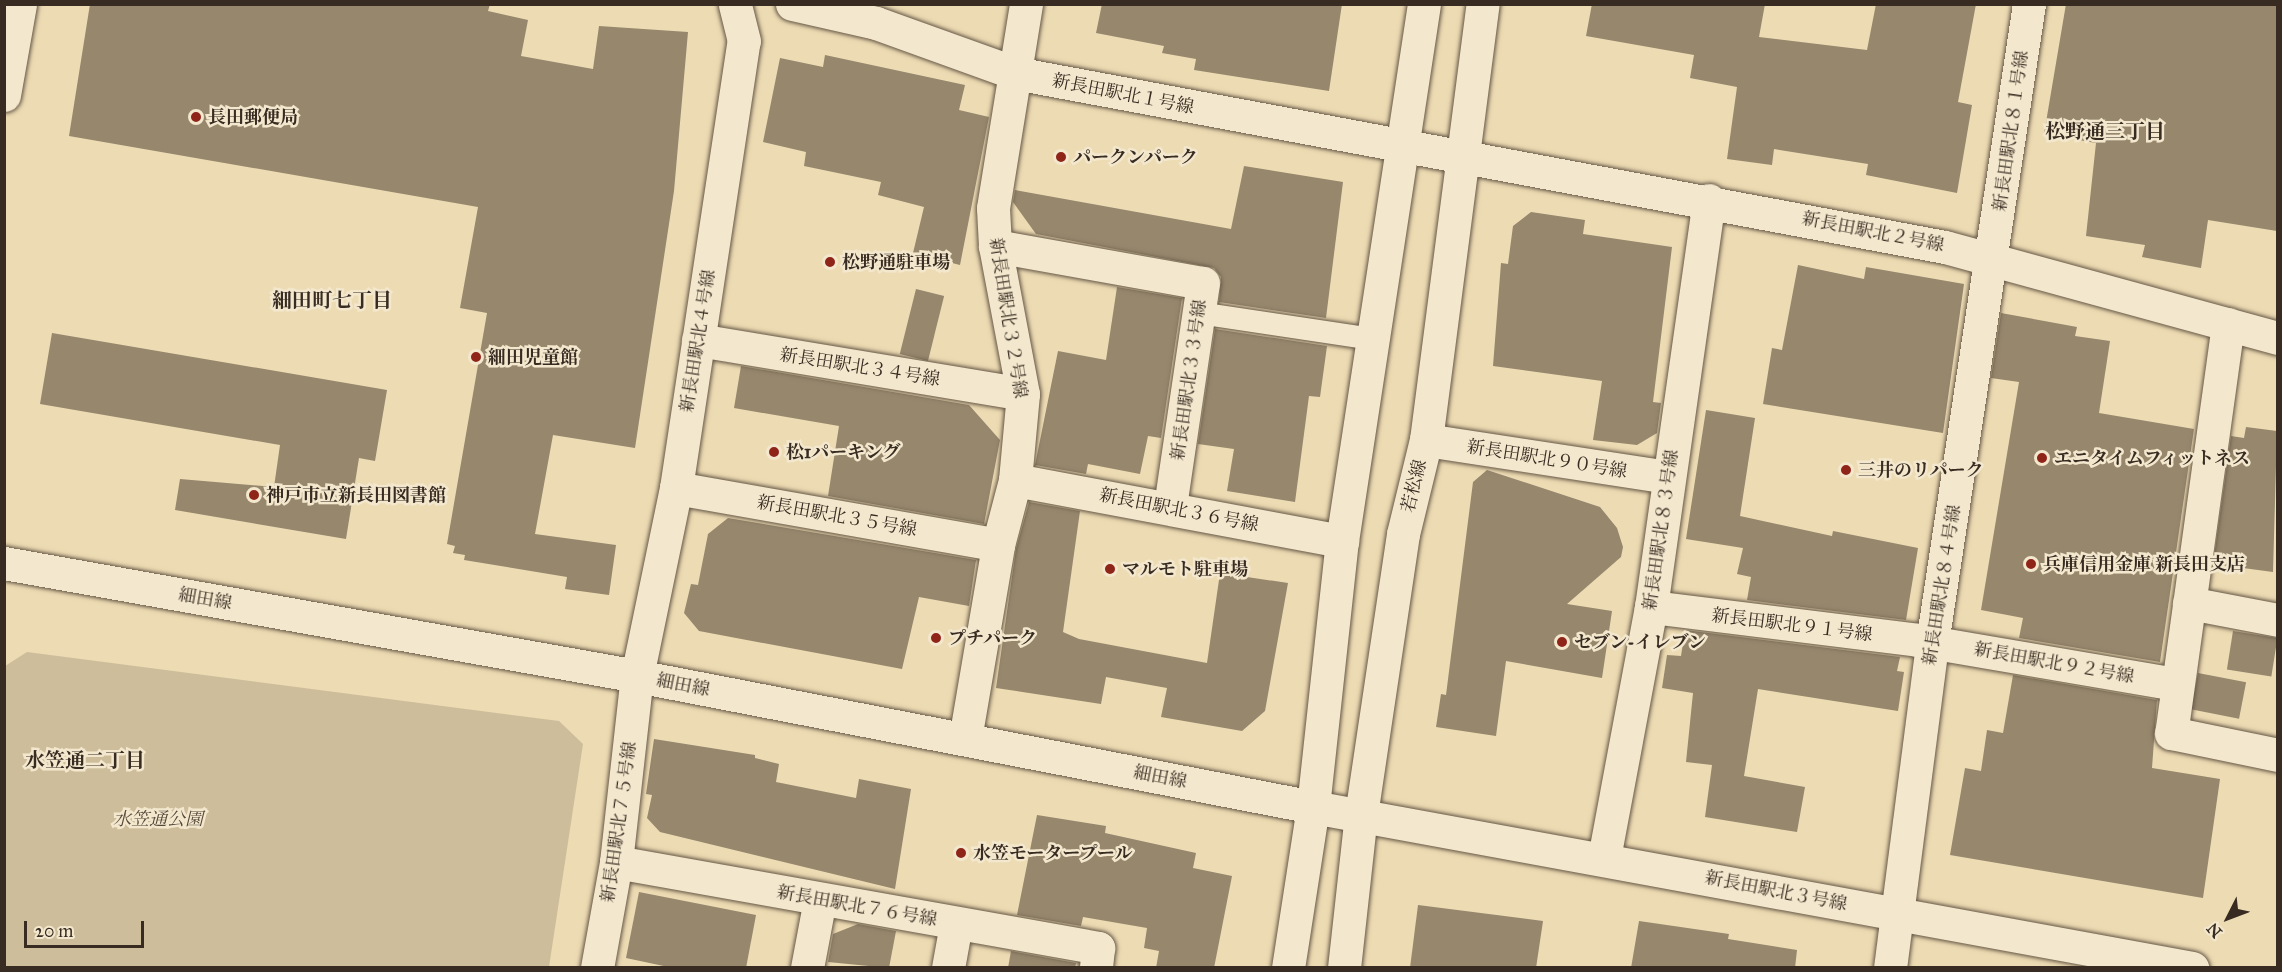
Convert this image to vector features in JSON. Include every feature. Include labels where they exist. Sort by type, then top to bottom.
[{"type":"street","points":[[4,95],[20,4]]},
{"type":"street","name":"新長田駅北４号線","points":[[637,676],[676,488],[744,41],[735,4]]},
{"type":"street","name":"新長田駅北１号線","points":[[792,4],[876,23],[1015,73],[1402,149],[1461,158]]},
{"type":"street","name":"新長田駅北３２号線","points":[[965,739],[998,545],[1015,480],[1023,394],[995,246],[993,208],[1026,4]]},
{"type":"street","points":[[1288,968],[1313,807],[1342,541],[1424,4]]},
{"type":"street","name":"若松線","points":[[1344,968],[1361,815],[1402,534],[1425,440],[1483,4]]},
{"type":"street","name":"新長田駅北８１号線","points":[[1993,257],[2029,4]]},
{"type":"street","name":"新長田駅北２号線","points":[[1461,158],[1709,200],[1993,257],[2277,338]]},
{"type":"street","name":"新長田駅北８３号線","points":[[1604,858],[1651,607],[1709,200]]},
{"type":"street","name":"新長田駅北３３号線","points":[[995,246],[1203,283],[1170,507]]},
{"type":"street","name":"新長田駅北８４号線","points":[[1890,968],[1932,643],[1993,257]]},
{"type":"street","points":[[2228,324],[2189,603],[2175,684],[2171,733],[2277,755]]},
{"type":"street","name":"新長田駅北３４号線","points":[[698,340],[1023,394]]},
{"type":"street","name":"新長田駅北９０号線","points":[[1425,440],[1668,477]]},
{"type":"street","name":"新長田駅北３６号線","points":[[1015,480],[1170,507],[1342,541]]},
{"type":"street","name":"新長田駅北３５号線","points":[[676,488],[998,545]]},
{"type":"street","name":"細田線","points":[[4,563],[637,676],[1361,815]]},
{"type":"street","points":[[2189,603],[2277,620]]},
{"type":"street","name":"新長田駅北９１号線","points":[[1651,607],[1932,643]]},
{"type":"street","name":"新長田駅北９２号線","points":[[1932,643],[2175,684]]},
{"type":"street","name":"新長田駅北７５号線","points":[[597,968],[616,862],[637,676]]},
{"type":"street","name":"新長田駅北３号線","points":[[1361,815],[2192,968]]},
{"type":"street","name":"新長田駅北７６号線","points":[[616,862],[956,924],[1097,958]]},
{"type":"street","points":[[807,968],[820,899]]},
{"type":"street","points":[[948,968],[956,924]]},
{"type":"lane","points":[[1199,313],[1374,339]]},
{"type":"green space","name":"水笠通公園","points":[[27,652],[559,721],[583,744],[549,967],[5,967],[5,666]]},
{"type":"building","points":[[90,4],[490,4],[488,11],[528,20],[521,56],[593,69],[599,26],[688,32],[674,191],[635,448],[553,435],[535,534],[616,545],[609,595],[565,589],[567,577],[464,560],[465,555],[453,553],[455,546],[447,544],[487,313],[460,308],[478,207],[69,136]]},
{"type":"building","points":[[1102,4],[1342,4],[1329,91],[1194,70],[1196,59],[1162,53],[1164,46],[1096,33]]},
{"type":"building","points":[[1592,4],[1765,4],[1759,37],[1867,50],[1876,4],[1976,4],[1958,102],[1972,105],[1957,193],[1866,175],[1868,164],[1774,149],[1772,165],[1727,159],[1737,87],[1690,78],[1694,55],[1586,36]]},
{"type":"building","points":[[2066,4],[2277,4],[2277,231],[2208,220],[2201,268],[2142,257],[2145,245],[2086,236],[2096,143],[2044,134]]},
{"type":"building","points":[[825,55],[965,85],[959,110],[989,117],[960,265],[913,253],[924,207],[878,195],[881,182],[804,166],[806,152],[763,142],[780,58],[823,67]]},
{"type":"building","points":[[1244,166],[1343,182],[1326,318],[1219,302],[1221,277],[1214,268],[1036,234],[1013,202],[1015,190],[1231,229]]},
{"type":"building","points":[[1531,212],[1585,220],[1583,234],[1672,247],[1653,402],[1661,403],[1657,433],[1637,445],[1593,440],[1602,381],[1493,366],[1501,263],[1508,264],[1513,226]]},
{"type":"building","points":[[1798,265],[1864,279],[1866,267],[1964,284],[1943,433],[1763,404],[1772,348],[1782,350]]},
{"type":"building","points":[[1117,287],[1182,298],[1161,438],[1148,436],[1140,474],[1088,464],[1086,474],[1035,465],[1058,351],[1106,360]]},
{"type":"building","points":[[916,289],[944,296],[928,361],[900,354]]},
{"type":"building","points":[[2001,313],[2077,327],[2075,336],[2110,341],[2099,413],[2194,429],[2160,662],[2019,638],[2023,618],[1981,610],[2019,382],[1991,378]]},
{"type":"building","points":[[1215,329],[1327,346],[1320,397],[1309,396],[1295,502],[1227,491],[1234,449],[1198,444]]},
{"type":"building","points":[[52,333],[387,390],[375,461],[359,458],[346,539],[175,510],[180,479],[274,487],[280,445],[40,404]]},
{"type":"building","points":[[741,366],[969,405],[1000,440],[984,524],[828,496],[839,426],[734,408]]},
{"type":"building","points":[[1706,410],[1755,418],[1740,516],[1832,536],[1833,531],[1918,548],[1906,620],[1747,600],[1751,577],[1737,574],[1743,548],[1686,539]]},
{"type":"building","points":[[2246,427],[2277,431],[2273,572],[2213,564],[2231,436],[2244,438]]},
{"type":"building","points":[[1487,470],[1600,507],[1617,528],[1623,547],[1621,557],[1567,604],[1612,611],[1602,678],[1506,661],[1496,736],[1436,727],[1441,694],[1446,695],[1473,482]]},
{"type":"building","points":[[1029,502],[1080,511],[1063,632],[1079,639],[1207,663],[1220,573],[1288,583],[1265,711],[1242,731],[1161,717],[1167,688],[1106,677],[1101,704],[996,688],[1016,549]]},
{"type":"building","points":[[728,518],[976,560],[969,606],[919,597],[902,669],[699,631],[684,613],[691,584],[698,585],[708,534]]},
{"type":"building","points":[[1685,630],[1900,657],[1897,671],[1904,672],[1898,711],[1758,689],[1744,776],[1805,787],[1797,832],[1705,817],[1712,765],[1686,762],[1693,693],[1662,688],[1667,655],[1681,656]]},
{"type":"building","points":[[2233,631],[2277,638],[2271,677],[2227,670]]},
{"type":"building","points":[[2198,673],[2246,682],[2239,719],[2191,709]]},
{"type":"building","points":[[2013,675],[2157,700],[2152,768],[2220,779],[2203,898],[1950,855],[1965,768],[1981,771],[1987,730],[2003,733]]},
{"type":"building","points":[[654,739],[755,755],[755,758],[779,764],[776,782],[856,798],[859,779],[911,789],[895,889],[660,832],[647,818],[652,795],[646,794]]},
{"type":"building","points":[[1037,815],[1106,826],[1105,833],[1196,853],[1193,868],[1232,876],[1214,968],[1156,968],[1159,951],[1144,948],[1147,928],[1083,917],[1081,926],[1017,915]]},
{"type":"building","points":[[639,892],[756,915],[746,968],[673,968],[626,958]]},
{"type":"building","points":[[1418,905],[1543,921],[1536,968],[1410,968]]},
{"type":"building","points":[[1639,921],[1729,934],[1728,939],[1797,950],[1795,968],[1631,968]]},
{"type":"building","points":[[858,924],[896,931],[889,968],[828,962],[833,934]]},
{"type":"building","points":[[1011,951],[1076,963],[1075,968],[1008,968]]},
{"type":"place","name":"長田郵便局","points":[[196,117]]},
{"type":"place","name":"パークンパーク","points":[[1061,157]]},
{"type":"place","name":"松野通駐車場","points":[[830,262]]},
{"type":"place","name":"細田児童館","points":[[476,357]]},
{"type":"place","name":"松1パーキング","points":[[774,452]]},
{"type":"place","name":"エニタイムフィットネス","points":[[2042,458]]},
{"type":"place","name":"三井のリパーク","points":[[1846,470]]},
{"type":"place","name":"神戸市立新長田図書館","points":[[254,495]]},
{"type":"place","name":"兵庫信用金庫 新長田支店","points":[[2031,564]]},
{"type":"place","name":"マルモト駐車場","points":[[1110,569]]},
{"type":"place","name":"プチパーク","points":[[936,638]]},
{"type":"place","name":"セブン-イレブン","points":[[1562,642]]},
{"type":"place","name":"水笠モータープール","points":[[961,853]]},
{"type":"district","name":"松野通三丁目","points":[[2105,131]]},
{"type":"district","name":"細田町七丁目","points":[[332,300]]},
{"type":"district","name":"水笠通二丁目","points":[[85,760]]}]
